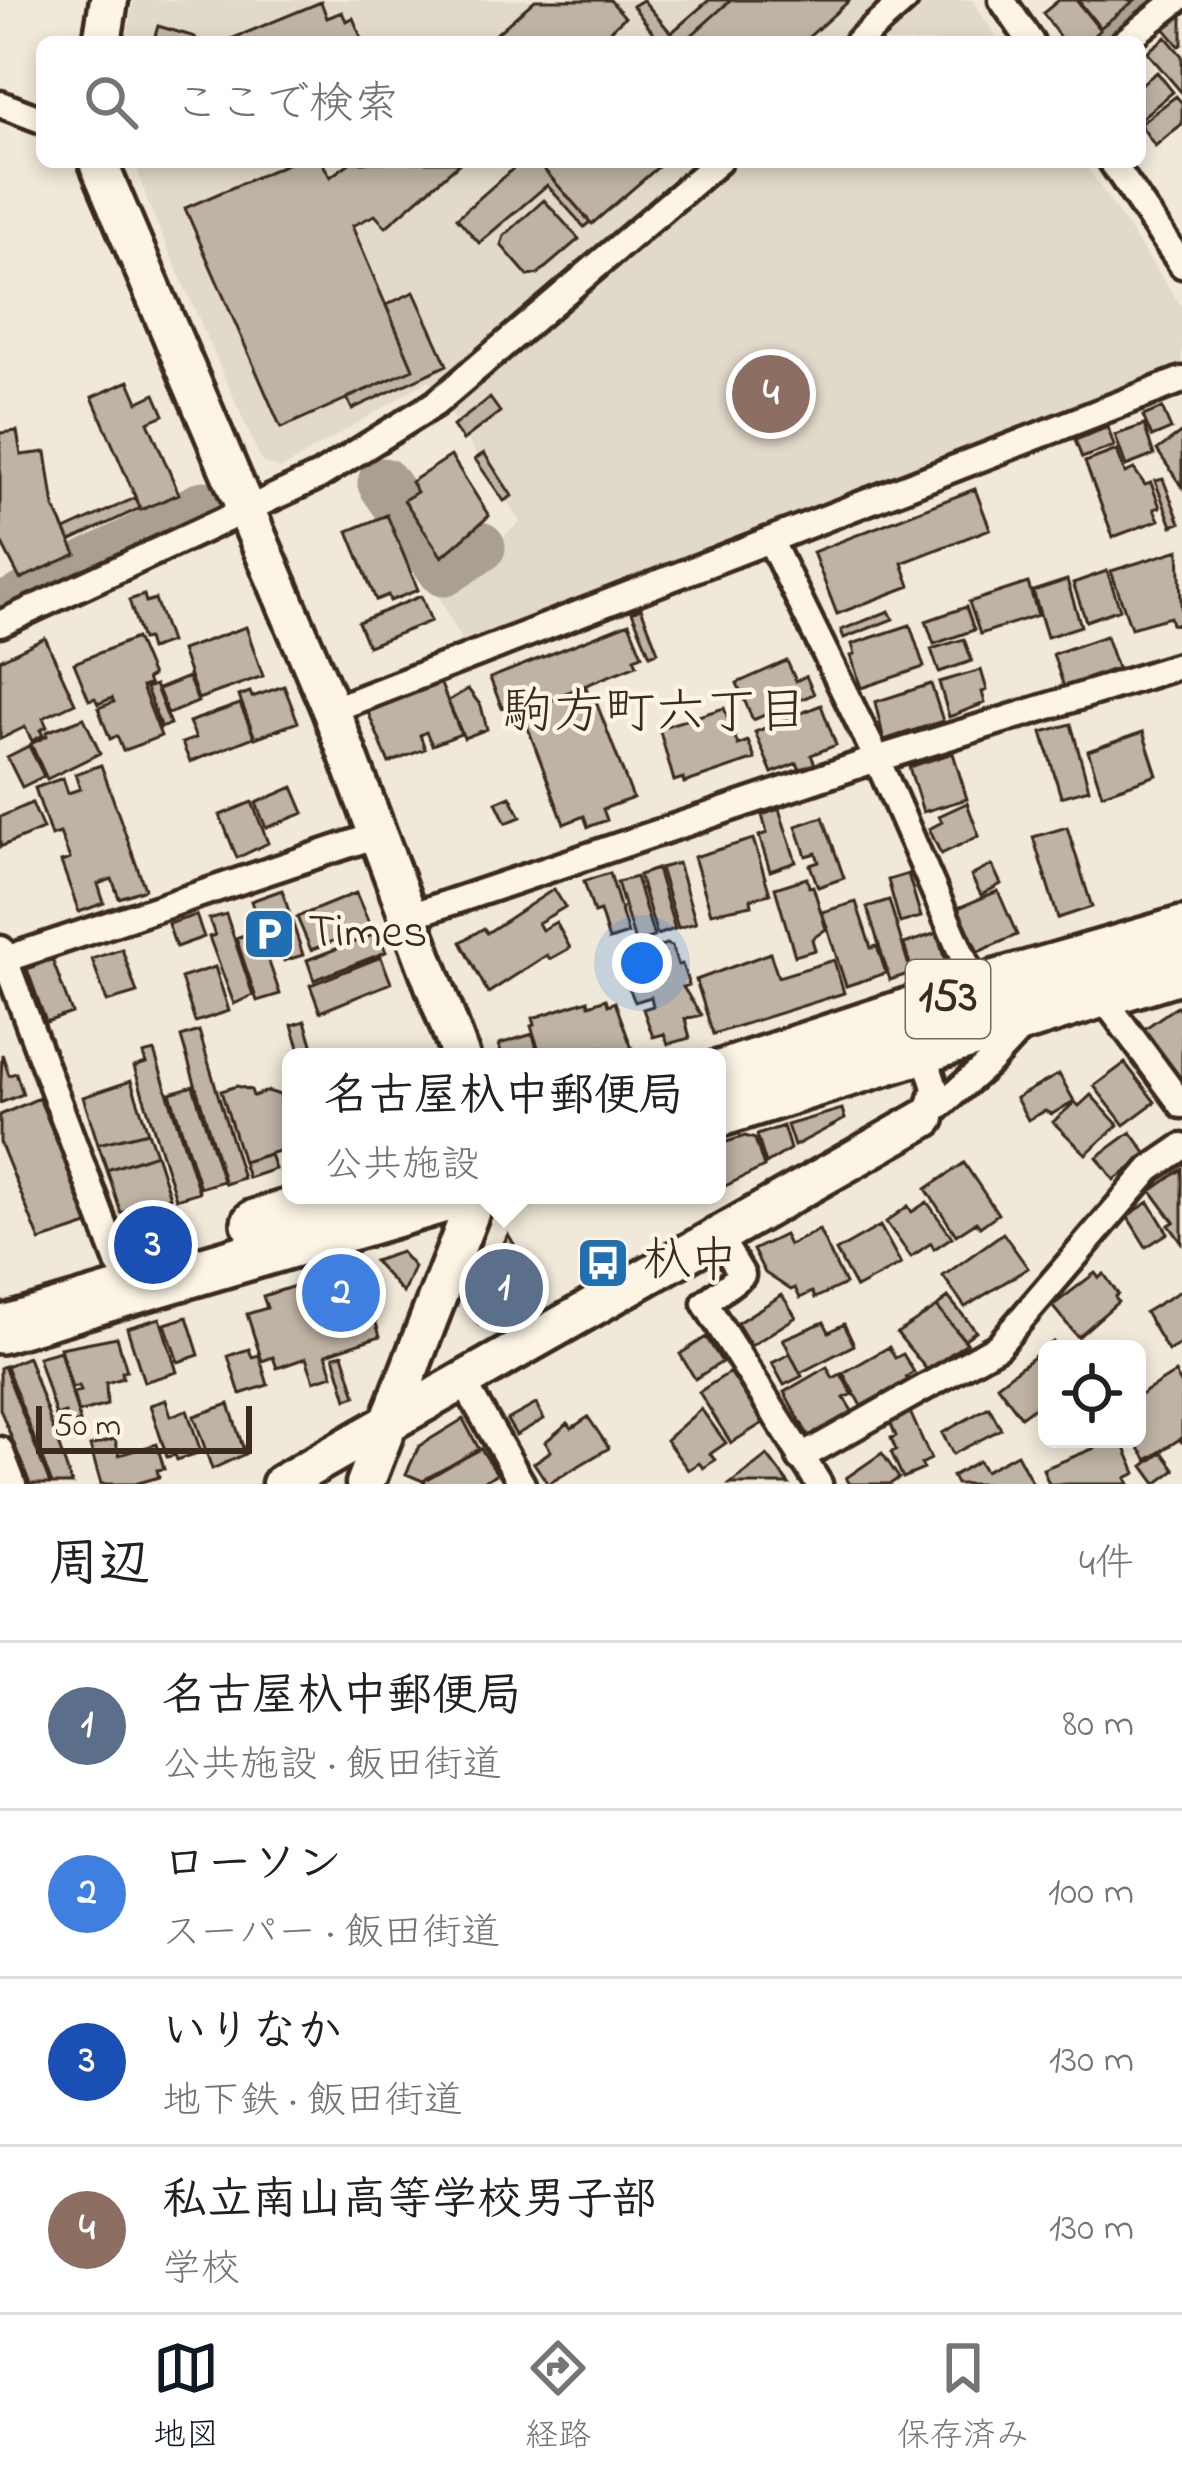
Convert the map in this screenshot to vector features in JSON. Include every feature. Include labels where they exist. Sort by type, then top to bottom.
[{"type":"highway","name":"153","points":[[726,1072],[976,989],[1182,929]]},
{"type":"highway","name":"153","points":[[726,1111],[1182,969]]},
{"type":"highway","points":[[0,1301],[317,1204]]},
{"type":"highway","points":[[0,1330],[428,1204]]},
{"type":"street","points":[[103,36],[109,0]]},
{"type":"street","points":[[863,36],[905,0]]},
{"type":"street","points":[[1003,0],[1027,36]]},
{"type":"street","points":[[1132,36],[1177,0]]},
{"type":"street","points":[[0,104],[36,119]]},
{"type":"street","points":[[101,168],[331,710],[457,1048]]},
{"type":"street","points":[[0,624],[319,476],[436,403],[711,168]]},
{"type":"street","points":[[1116,168],[1182,265]]},
{"type":"street","points":[[331,710],[1182,380]]},
{"type":"street","points":[[771,542],[877,759],[976,989]]},
{"type":"street","points":[[406,917],[877,759],[1182,665]]},
{"type":"street","points":[[119,1265],[2,956],[377,835]]},
{"type":"street","points":[[1100,994],[1182,1105]]},
{"type":"street","points":[[280,1484],[926,1118],[1033,1016]]},
{"type":"street","points":[[923,1050],[935,1088],[926,1118]]},
{"type":"street","points":[[800,1458],[998,1346],[1150,1169],[1182,1147]]},
{"type":"street","points":[[365,1484],[474,1204]]},
{"type":"street","points":[[718,1235],[742,1275],[705,1303],[818,1484]]},
{"type":"street","points":[[462,1379],[522,1484]]},
{"type":"street","points":[[0,1450],[13,1484]]},
{"type":"shaded area","points":[[134,0],[972,0],[996,36],[127,36]]},
{"type":"shaded area","points":[[137,168],[1087,168],[1182,307],[1182,364],[463,644],[437,593],[520,522],[429,380],[281,469],[262,462],[149,206]]},
{"type":"building","points":[[535,0],[610,0],[625,17],[604,36],[494,36]]},
{"type":"building","points":[[643,0],[671,33],[709,0],[731,0],[691,36],[656,36],[633,6]]},
{"type":"building","points":[[731,0],[850,0],[810,36],[691,36]]},
{"type":"building","points":[[1059,0],[1076,0],[1100,30],[1093,36],[1059,36],[1043,13]]},
{"type":"building","points":[[1078,0],[1135,0],[1100,28]]},
{"type":"building","points":[[321,2],[327,18],[342,12],[346,21],[353,18],[360,36],[239,36]]},
{"type":"building","points":[[1182,10],[1182,44],[1179,46],[1163,27]]},
{"type":"building","points":[[158,26],[192,36],[155,36]]},
{"type":"building","points":[[1166,37],[1182,56],[1182,93],[1147,52]]},
{"type":"building","points":[[1157,72],[1173,92],[1146,114],[1146,80]]},
{"type":"building","points":[[1176,96],[1182,103],[1182,124],[1155,146],[1146,133],[1146,119]]},
{"type":"building","points":[[277,168],[325,168],[330,177],[343,168],[454,168],[386,227],[375,215],[352,226],[413,369],[281,428],[185,208]]},
{"type":"building","points":[[514,168],[543,168],[590,222],[584,227],[547,185],[479,243],[457,218]]},
{"type":"building","points":[[543,168],[657,168],[592,224]]},
{"type":"building","points":[[544,200],[579,239],[538,274],[528,276],[501,245],[504,236]]},
{"type":"building","points":[[414,292],[447,365],[352,409],[347,398],[413,369],[386,305]]},
{"type":"building","points":[[129,381],[138,402],[155,394],[164,415],[148,422],[179,494],[141,510],[92,397]]},
{"type":"building","points":[[490,398],[500,412],[463,440],[453,426]]},
{"type":"building","points":[[1162,408],[1171,429],[1152,437],[1143,416]]},
{"type":"building","points":[[1144,425],[1154,455],[1126,466],[1115,435]]},
{"type":"building","points":[[1108,427],[1114,446],[1082,458],[1075,440]]},
{"type":"building","points":[[17,431],[21,455],[46,452],[54,507],[76,554],[20,579],[0,540],[0,433]]},
{"type":"building","points":[[1182,432],[1182,487],[1157,450]]},
{"type":"building","points":[[1117,450],[1125,473],[1134,469],[1145,485],[1151,483],[1160,507],[1154,509],[1159,520],[1113,537],[1085,462]]},
{"type":"building","points":[[484,453],[512,496],[504,501],[475,459]]},
{"type":"building","points":[[451,456],[489,516],[442,557],[404,500],[417,492],[411,482]]},
{"type":"building","points":[[1163,479],[1180,523],[1172,526],[1155,481]]},
{"type":"building","points":[[975,489],[990,529],[902,563],[910,586],[837,614],[813,552]]},
{"type":"building","points":[[135,498],[140,508],[70,541],[65,530]]},
{"type":"building","points":[[387,515],[418,590],[390,601],[388,595],[376,600],[348,531]]},
{"type":"building","points":[[1179,550],[1182,625],[1172,624],[1170,617],[1131,628],[1111,571]]},
{"type":"building","points":[[1107,571],[1120,609],[1086,621],[1073,583]]},
{"type":"building","points":[[1067,580],[1081,626],[1047,637],[1033,591]]},
{"type":"building","points":[[1028,583],[1038,615],[980,634],[969,602]]},
{"type":"building","points":[[144,595],[146,602],[155,599],[170,642],[150,649],[147,639],[142,640],[129,600]]},
{"type":"building","points":[[421,596],[431,621],[368,646],[358,622]]},
{"type":"building","points":[[966,607],[974,630],[934,644],[926,621]]},
{"type":"building","points":[[641,608],[658,652],[650,655],[632,612]]},
{"type":"building","points":[[889,611],[893,619],[844,638],[841,630]]},
{"type":"building","points":[[629,623],[642,655],[634,658],[637,665],[513,714],[510,705],[502,708],[490,678]]},
{"type":"building","points":[[910,625],[924,667],[861,688],[852,644]]},
{"type":"building","points":[[246,627],[263,676],[198,699],[181,650]]},
{"type":"building","points":[[1106,636],[1117,668],[1064,687],[1053,654]]},
{"type":"building","points":[[45,638],[75,703],[43,718],[47,727],[32,741],[25,727],[0,739],[0,660]]},
{"type":"building","points":[[136,638],[152,676],[142,687],[161,736],[123,751],[117,736],[110,739],[98,708],[114,702],[112,698],[98,704],[95,698],[89,700],[74,663]]},
{"type":"building","points":[[964,639],[972,661],[939,672],[931,649]]},
{"type":"building","points":[[787,661],[796,681],[806,676],[814,694],[753,720],[737,683]]},
{"type":"building","points":[[981,670],[985,703],[949,717],[939,682]]},
{"type":"building","points":[[188,677],[198,702],[168,714],[158,689]]},
{"type":"building","points":[[440,682],[461,734],[432,745],[426,732],[420,735],[425,749],[389,763],[368,712]]},
{"type":"building","points":[[931,684],[943,721],[884,740],[875,702]]},
{"type":"building","points":[[155,685],[170,724],[161,728],[146,688]]},
{"type":"building","points":[[284,686],[298,722],[255,738],[239,696],[250,692],[252,697]]},
{"type":"building","points":[[586,687],[591,701],[595,699],[633,798],[603,809],[607,820],[588,827],[584,816],[564,824],[522,712]]},
{"type":"building","points":[[468,689],[481,706],[487,729],[464,738],[448,701]]},
{"type":"building","points":[[240,704],[254,737],[190,762],[182,743],[196,738],[189,722]]},
{"type":"building","points":[[821,705],[836,745],[811,755],[815,764],[800,770],[797,763],[772,773],[755,732]]},
{"type":"building","points":[[724,708],[738,745],[748,741],[755,759],[684,783],[683,778],[674,781],[659,728]]},
{"type":"building","points":[[84,718],[100,753],[47,779],[31,744],[47,736],[46,732]]},
{"type":"building","points":[[1071,724],[1089,789],[1061,797],[1042,732]]},
{"type":"building","points":[[1143,732],[1157,775],[1102,794],[1088,751]]},
{"type":"building","points":[[29,746],[44,776],[22,787],[7,757]]},
{"type":"building","points":[[953,753],[967,799],[923,812],[909,767]]},
{"type":"building","points":[[101,765],[145,889],[119,898],[112,879],[98,884],[104,903],[79,912],[61,862],[70,859],[60,833],[51,836],[35,788],[63,778],[68,793],[80,789],[75,774]]},
{"type":"building","points":[[293,787],[304,813],[266,828],[256,803]]},
{"type":"building","points":[[510,796],[521,817],[506,823],[496,802]]},
{"type":"building","points":[[252,802],[268,843],[237,858],[220,815]]},
{"type":"building","points":[[32,803],[43,829],[0,847],[0,817]]},
{"type":"building","points":[[967,803],[979,836],[941,854],[929,829],[942,822],[939,816]]},
{"type":"building","points":[[779,809],[796,862],[770,871],[759,836],[767,833],[762,815]]},
{"type":"building","points":[[823,817],[844,878],[818,887],[810,865],[819,862],[816,853],[806,856],[796,826]]},
{"type":"building","points":[[1067,827],[1092,907],[1058,918],[1033,837]]},
{"type":"building","points":[[753,839],[770,894],[751,899],[752,905],[711,913],[694,857]]},
{"type":"building","points":[[678,863],[696,923],[678,928],[660,868]]},
{"type":"building","points":[[992,865],[1001,884],[981,895],[971,876]]},
{"type":"building","points":[[657,869],[675,929],[657,935],[639,875]]},
{"type":"building","points":[[610,873],[628,934],[609,940],[584,881]]},
{"type":"building","points":[[908,874],[921,917],[900,923],[888,880]]},
{"type":"building","points":[[636,877],[654,937],[635,942],[617,882]]},
{"type":"building","points":[[807,878],[826,929],[812,939],[815,950],[795,956],[775,888]]},
{"type":"building","points":[[554,889],[565,907],[538,923],[542,930],[556,922],[570,948],[550,959],[547,955],[488,993],[461,942],[484,928],[487,933]]},
{"type":"building","points":[[282,890],[303,955],[284,961],[281,953],[270,957],[251,901]]},
{"type":"building","points":[[998,891],[1017,935],[978,952],[958,908]]},
{"type":"building","points":[[356,893],[370,926],[311,950],[297,917]]},
{"type":"building","points":[[889,900],[911,973],[890,980],[867,907]]},
{"type":"building","points":[[856,902],[871,948],[877,946],[886,973],[846,986],[822,912]]},
{"type":"building","points":[[226,914],[253,995],[234,1004],[209,937],[215,935],[209,919]]},
{"type":"building","points":[[196,915],[204,937],[176,947],[168,924]]},
{"type":"building","points":[[258,930],[280,994],[257,1001],[236,938]]},
{"type":"building","points":[[378,933],[386,952],[314,980],[307,960]]},
{"type":"building","points":[[937,933],[946,964],[913,974],[904,944]]},
{"type":"building","points":[[672,946],[678,965],[682,964],[689,985],[683,987],[701,1015],[685,1019],[690,1038],[668,1044],[664,1034],[653,1037],[643,1009],[653,1006],[651,997],[635,1002],[617,960]]},
{"type":"building","points":[[122,949],[137,993],[107,1002],[92,959]]},
{"type":"building","points":[[770,953],[778,977],[834,960],[844,993],[713,1034],[696,980]]},
{"type":"building","points":[[381,957],[391,983],[320,1012],[310,985]]},
{"type":"building","points":[[52,959],[72,1013],[46,1022],[27,969]]},
{"type":"building","points":[[215,967],[229,1011],[195,1022],[181,978]]},
{"type":"building","points":[[606,999],[608,1005],[615,1002],[632,1048],[538,1048],[533,1018],[588,1000],[589,1005]]},
{"type":"building","points":[[1177,1006],[1182,1012],[1182,1082],[1144,1029]]},
{"type":"building","points":[[305,1021],[313,1048],[299,1048],[292,1025]]},
{"type":"building","points":[[199,1031],[243,1178],[225,1184],[181,1037]]},
{"type":"building","points":[[533,1034],[537,1048],[500,1048],[499,1044]]},
{"type":"building","points":[[154,1051],[199,1192],[176,1199],[134,1067],[146,1063],[143,1054]]},
{"type":"building","points":[[2,1054],[23,1094],[0,1103]]},
{"type":"building","points":[[1125,1063],[1155,1102],[1124,1125],[1094,1086]]},
{"type":"building","points":[[1059,1074],[1074,1101],[1052,1114],[1045,1111],[1028,1120],[1016,1098]]},
{"type":"building","points":[[131,1081],[148,1132],[98,1144],[83,1097]]},
{"type":"building","points":[[193,1086],[223,1181],[200,1188],[170,1093]]},
{"type":"building","points":[[237,1086],[251,1090],[253,1096],[268,1091],[280,1095],[282,1150],[243,1162],[221,1091]]},
{"type":"building","points":[[1091,1095],[1118,1125],[1086,1154],[1053,1122]]},
{"type":"building","points":[[39,1098],[91,1224],[40,1241],[0,1142],[0,1115]]},
{"type":"building","points":[[842,1109],[845,1119],[794,1146],[787,1125]]},
{"type":"building","points":[[783,1126],[790,1149],[766,1164],[757,1135]]},
{"type":"building","points":[[148,1132],[156,1154],[107,1170],[98,1144]]},
{"type":"building","points":[[1131,1132],[1148,1156],[1114,1180],[1097,1157]]},
{"type":"building","points":[[745,1136],[755,1139],[764,1167],[726,1186],[726,1142]]},
{"type":"building","points":[[156,1154],[170,1197],[121,1213],[107,1170]]},
{"type":"building","points":[[270,1154],[275,1169],[248,1178],[243,1162]]},
{"type":"building","points":[[964,1163],[998,1214],[956,1235],[926,1189]]},
{"type":"building","points":[[1182,1169],[1182,1243],[1169,1225],[1174,1222],[1151,1191]]},
{"type":"building","points":[[927,1202],[952,1237],[934,1249],[931,1243],[911,1257],[886,1222],[908,1206],[912,1212]]},
{"type":"building","points":[[1149,1202],[1168,1233],[1146,1247],[1127,1216]]},
{"type":"building","points":[[880,1226],[901,1264],[856,1288],[836,1251]]},
{"type":"building","points":[[819,1230],[845,1284],[815,1298],[812,1292],[800,1298],[795,1288],[765,1273],[753,1250],[784,1235],[789,1245]]},
{"type":"building","points":[[1003,1233],[1028,1268],[965,1307],[943,1276]]},
{"type":"building","points":[[508,1234],[541,1290],[479,1325],[472,1314]]},
{"type":"building","points":[[401,1252],[414,1267],[403,1293],[374,1261]]},
{"type":"building","points":[[358,1266],[380,1336],[326,1354],[333,1375],[314,1381],[306,1358],[277,1368],[273,1357],[262,1361],[247,1314],[267,1308],[263,1296]]},
{"type":"building","points":[[1095,1273],[1099,1278],[1104,1274],[1118,1302],[1078,1337],[1052,1306]]},
{"type":"building","points":[[1182,1290],[1182,1343],[1168,1351],[1145,1312]]},
{"type":"building","points":[[782,1295],[796,1317],[751,1346],[737,1323]]},
{"type":"building","points":[[948,1297],[976,1331],[964,1340],[937,1307]]},
{"type":"building","points":[[937,1307],[967,1343],[927,1370],[897,1333]]},
{"type":"building","points":[[187,1317],[199,1355],[178,1362],[165,1324]]},
{"type":"building","points":[[160,1318],[177,1372],[144,1382],[127,1328]]},
{"type":"building","points":[[824,1322],[829,1332],[844,1324],[854,1345],[800,1373],[783,1339]]},
{"type":"building","points":[[117,1337],[127,1371],[122,1372],[123,1378],[106,1383],[107,1405],[78,1413],[73,1393],[81,1391],[79,1386],[72,1388],[60,1348]]},
{"type":"building","points":[[706,1337],[722,1362],[695,1379],[680,1354]]},
{"type":"building","points":[[889,1347],[895,1358],[903,1354],[914,1372],[861,1406],[843,1373]]},
{"type":"building","points":[[249,1349],[252,1357],[259,1355],[268,1385],[240,1394],[228,1356]]},
{"type":"building","points":[[60,1351],[80,1422],[68,1425],[65,1413],[56,1416],[38,1357]]},
{"type":"building","points":[[343,1354],[356,1396],[347,1399],[334,1356]]},
{"type":"building","points":[[790,1354],[802,1376],[784,1385],[772,1363]]},
{"type":"building","points":[[1038,1354],[1038,1405],[1021,1417],[997,1385]]},
{"type":"building","points":[[28,1357],[72,1484],[52,1484],[6,1366]]},
{"type":"building","points":[[4,1366],[50,1484],[30,1484],[0,1409],[0,1368]]},
{"type":"building","points":[[827,1367],[833,1378],[841,1374],[852,1394],[844,1398],[854,1414],[810,1439],[784,1392]]},
{"type":"building","points":[[730,1372],[763,1423],[731,1443],[699,1392]]},
{"type":"building","points":[[1175,1373],[1182,1385],[1182,1443],[1180,1439],[1147,1460],[1139,1448],[1146,1448],[1146,1391]]},
{"type":"building","points":[[166,1400],[171,1416],[187,1410],[201,1452],[177,1460],[175,1455],[167,1457],[150,1405]]},
{"type":"building","points":[[229,1404],[245,1454],[212,1469],[194,1416]]},
{"type":"building","points":[[536,1404],[544,1419],[516,1435],[507,1420]]},
{"type":"building","points":[[989,1407],[1001,1429],[953,1454],[942,1433]]},
{"type":"building","points":[[701,1409],[726,1443],[710,1454],[715,1460],[688,1470],[666,1440]]},
{"type":"building","points":[[910,1412],[931,1459],[921,1464],[924,1469],[903,1478],[891,1452],[896,1450],[891,1438],[896,1436],[890,1422]]},
{"type":"building","points":[[588,1417],[609,1448],[548,1484],[534,1463],[551,1451],[545,1442],[568,1423],[572,1428]]},
{"type":"building","points":[[463,1419],[479,1449],[423,1481],[406,1474],[419,1446]]},
{"type":"building","points":[[115,1439],[119,1455],[157,1444],[164,1469],[157,1470],[159,1477],[135,1484],[101,1484],[90,1446]]},
{"type":"building","points":[[1095,1448],[1125,1448],[1136,1473],[1126,1478],[1129,1484],[1049,1484],[1043,1469]]},
{"type":"building","points":[[481,1449],[497,1474],[478,1484],[423,1484],[427,1478]]},
{"type":"building","points":[[1162,1452],[1175,1470],[1156,1484],[1143,1466]]},
{"type":"building","points":[[882,1453],[899,1478],[890,1484],[850,1484],[846,1478]]},
{"type":"building","points":[[1017,1454],[1033,1484],[956,1484],[952,1476],[979,1461],[985,1471]]},
{"type":"building","points":[[767,1455],[789,1484],[730,1484]]},
{"type":"waterway","points":[[1105,36],[1150,0]]},
{"type":"waterway","points":[[383,483],[444,571],[480,547]]},
{"type":"waterway","points":[[0,610],[204,506]]},
{"type":"place","name":"私立南山高等学校男子部","points":[[771,394]]},
{"type":"place","name":"Times","points":[[269,934]]},
{"type":"place","name":"いりなか","points":[[153,1245]]},
{"type":"place","name":"杁中","points":[[603,1263]]},
{"type":"place","name":"名古屋杁中郵便局","points":[[504,1288]]},
{"type":"place","name":"ローソン","points":[[341,1293]]},
{"type":"district","name":"駒方町六丁目","points":[[655,714]]}]
